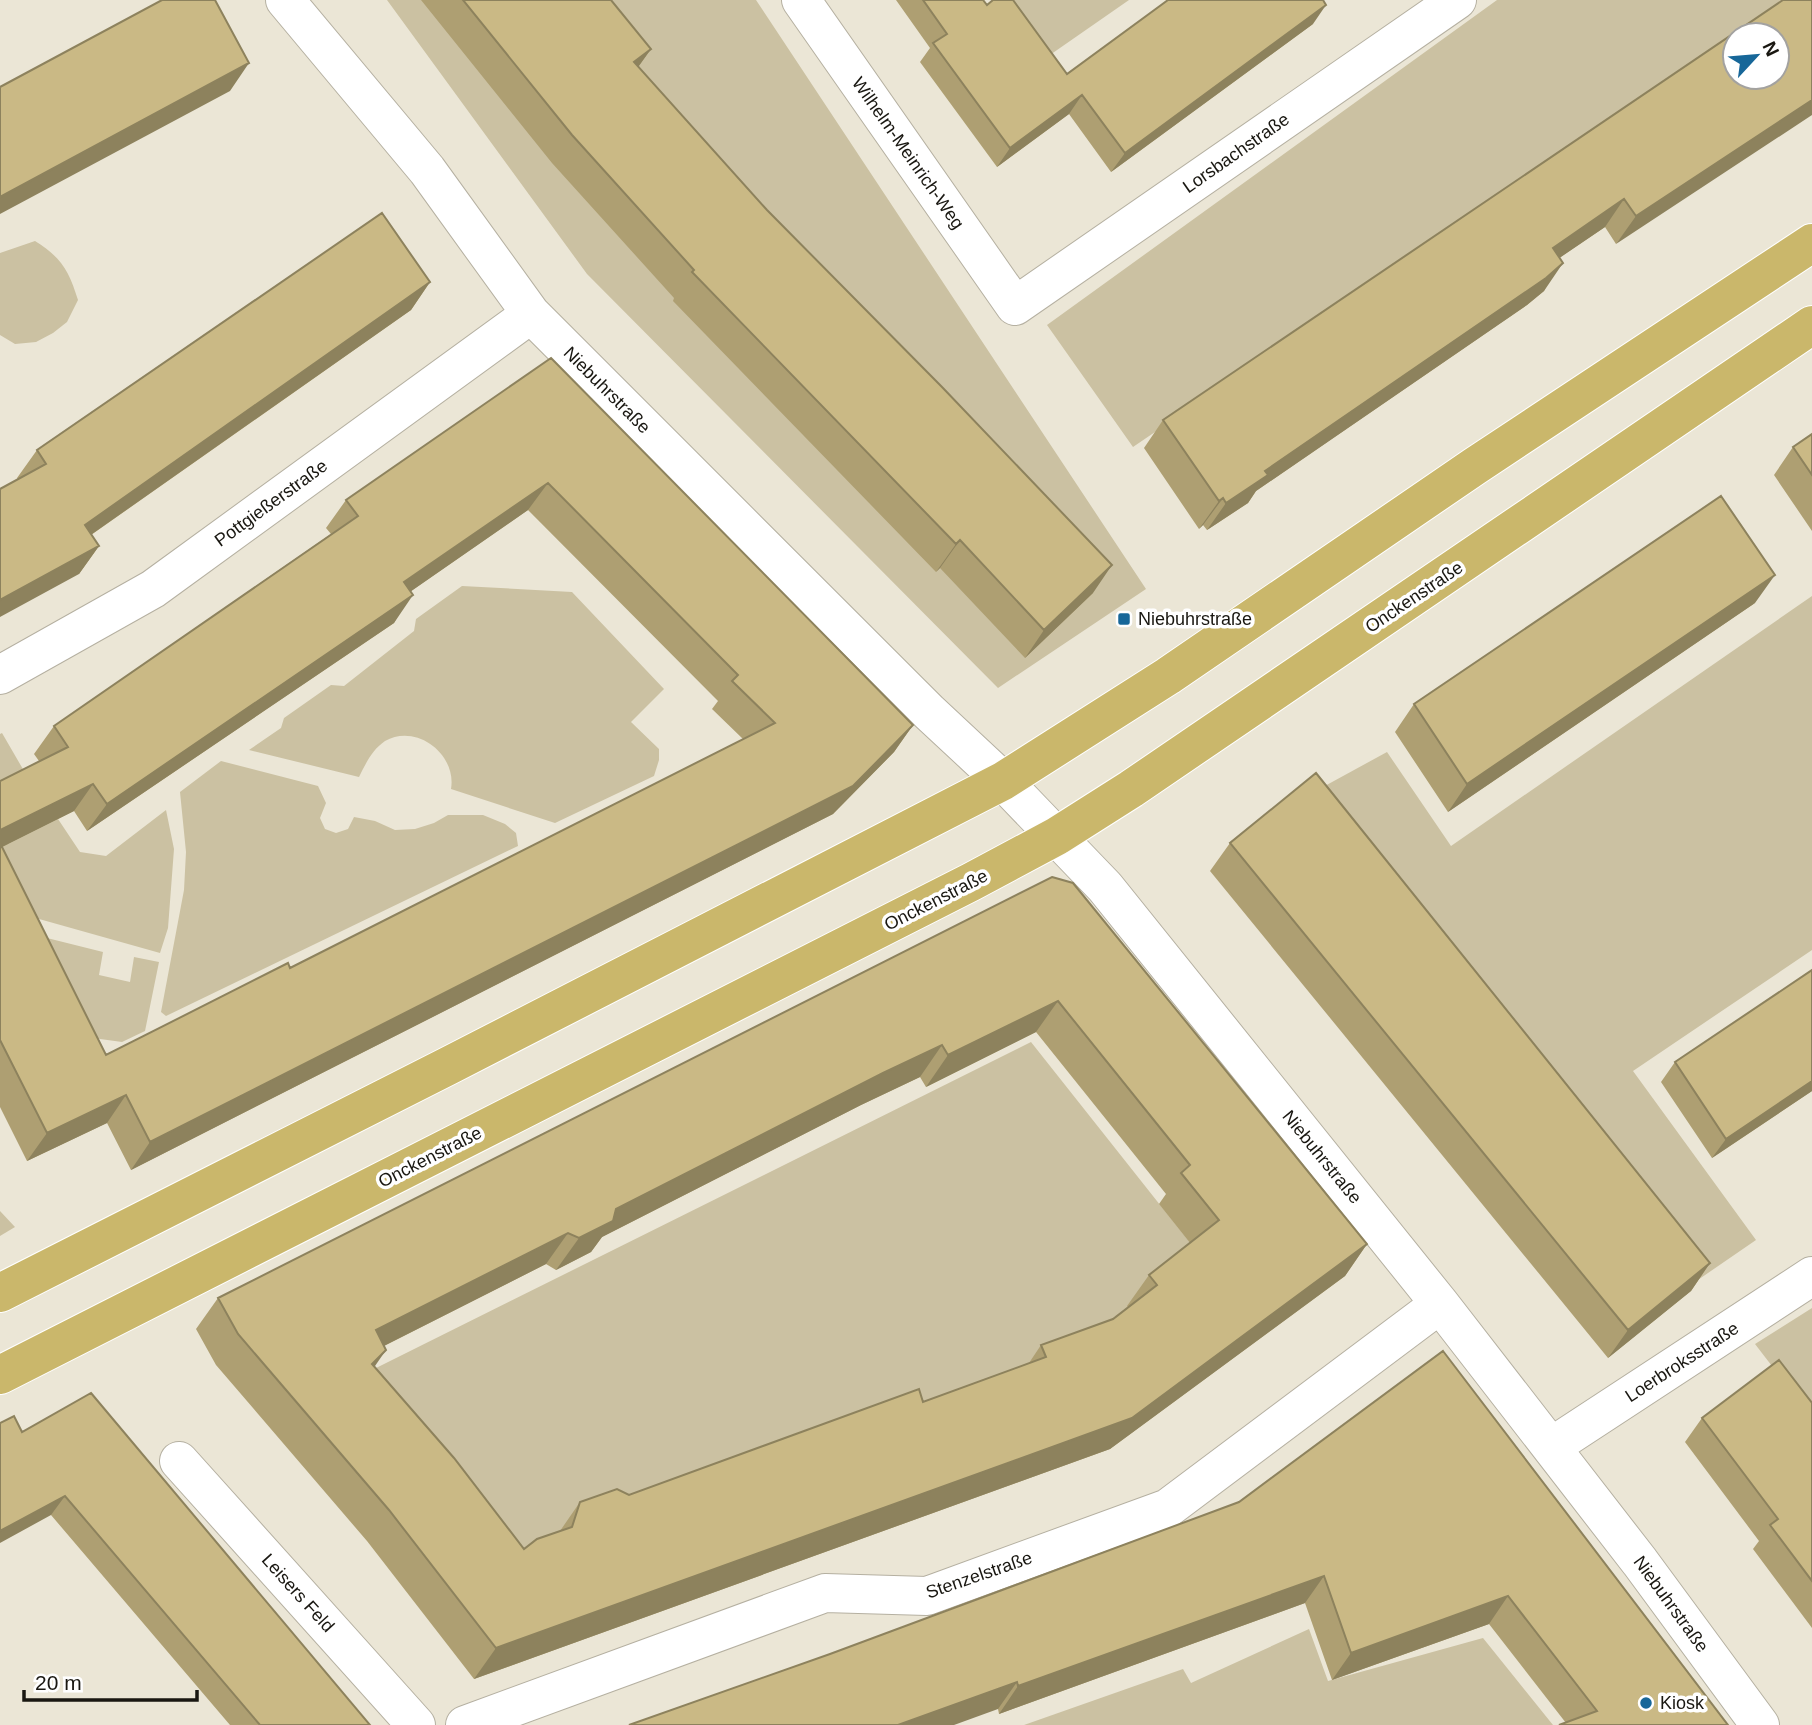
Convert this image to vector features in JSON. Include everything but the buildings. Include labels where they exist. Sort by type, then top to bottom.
[{"type":"main road","points":[[0,1293],[1003,780],[1157,683],[1475,466],[1812,243]]},
{"type":"main road","name":"Onckenstraße","points":[[0,1375],[1057,836],[1265,700],[1812,325]]},
{"type":"street","name":"Niebuhrstraße","points":[[285,0],[426,170],[531,314],[929,712],[1003,780],[1105,887],[1552,1447],[1760,1725]]},
{"type":"street","name":"Wilhelm-Meinrich-Weg","points":[[801,0],[1014,306]]},
{"type":"street","name":"Lorsbachstraße","points":[[1014,306],[1457,0]]},
{"type":"street","name":"Pottgießerstraße","points":[[0,675],[153,589],[531,314]]},
{"type":"street","name":"Loerbroksstraße","points":[[1552,1447],[1812,1276]]},
{"type":"street","name":"Stenzelstraße","points":[[465,1725],[825,1593],[927,1596],[1168,1508],[1440,1304]]},
{"type":"street","name":"Leisers Feld","points":[[179,1461],[416,1725]]},
{"type":"shaded area","points":[[387,0],[756,0],[1146,589],[998,688],[587,274]]},
{"type":"shaded area","points":[[1004,0],[1129,0],[1047,57]]},
{"type":"shaded area","points":[[1497,0],[1790,0],[1757,21],[1721,21],[1721,47],[1133,447],[1047,325]]},
{"type":"shaded area","points":[[35,241],[52,253],[63,266],[78,300],[67,322],[53,333],[36,342],[15,344],[0,335],[0,253]]},
{"type":"shaded area","points":[[462,586],[572,592],[664,689],[631,722],[659,749],[654,776],[555,823],[451,789],[448,764],[441,754],[432,745],[409,736],[397,736],[380,745],[359,777],[249,750],[281,728],[284,718],[331,685],[344,686],[414,631],[416,619]]},
{"type":"shaded area","points":[[1812,596],[1812,950],[1633,1071],[1756,1240],[1692,1284],[1301,799],[1387,752],[1451,846]]},
{"type":"shaded area","points":[[2,733],[31,783],[0,799],[0,734]]},
{"type":"shaded area","points":[[221,761],[318,786],[326,803],[320,818],[325,829],[336,833],[348,829],[354,817],[375,821],[395,830],[415,829],[448,815],[483,815],[505,824],[516,833],[518,846],[166,1016],[161,1012],[184,890],[186,852],[180,792]]},
{"type":"shaded area","points":[[166,810],[174,849],[168,928],[160,953],[32,917],[0,861],[0,834],[8,844],[58,819],[80,852],[106,856]]},
{"type":"shaded area","points":[[43,937],[103,952],[99,975],[130,982],[134,957],[159,962],[145,1031],[122,1042],[93,1038]]},
{"type":"shaded area","points":[[1031,1042],[1210,1268],[1070,1373],[495,1571],[366,1373]]},
{"type":"shaded area","points":[[0,1211],[15,1227],[0,1236]]},
{"type":"shaded area","points":[[1812,1308],[1812,1418],[1755,1344]]},
{"type":"shaded area","points":[[1309,1629],[1328,1681],[1483,1638],[1553,1725],[1024,1725],[1183,1669],[1191,1683]]},
{"type":"place","name":"Niebuhrstraße","points":[[1124,619]]},
{"type":"place","name":"Kiosk","points":[[1646,1703]]}]
